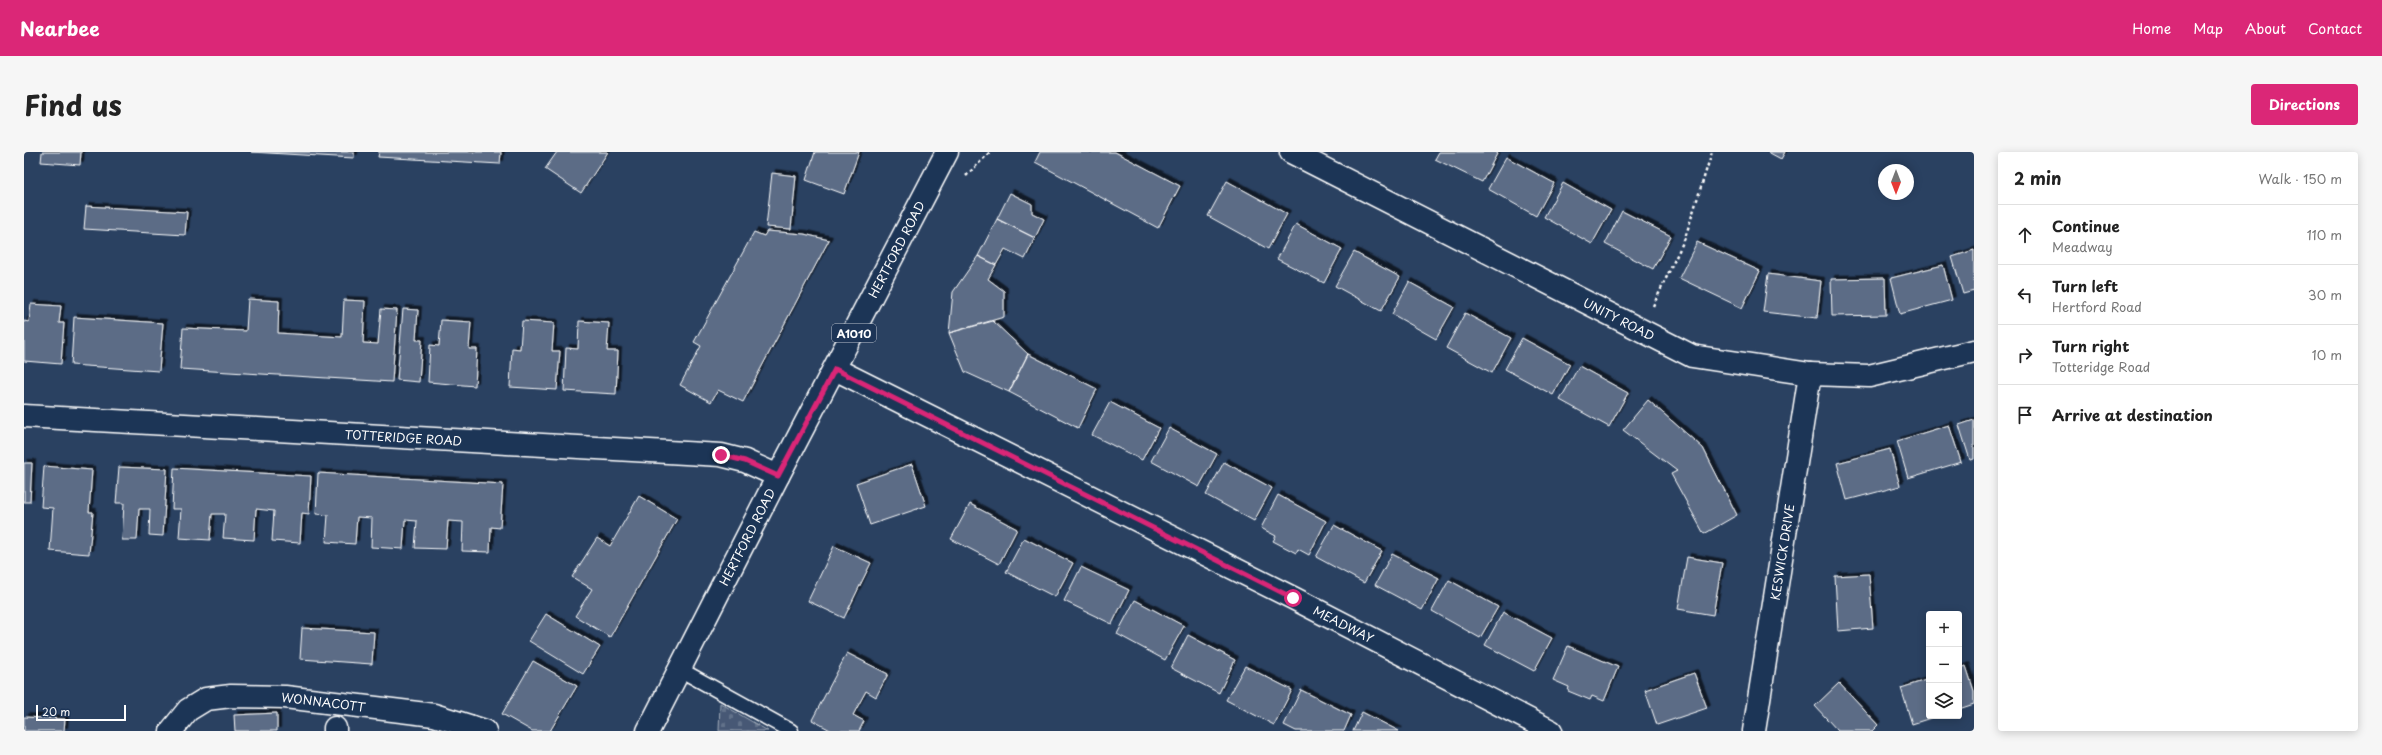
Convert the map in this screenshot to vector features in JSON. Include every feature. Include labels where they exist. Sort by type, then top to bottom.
[{"type":"street","name":"HERTFORD ROAD","points":[[648,731],[778,476],[948,152]]},
{"type":"street","name":"UNITY ROAD","points":[[1291,152],[1692,356],[1810,374],[1869,376],[1974,351]]},
{"type":"street","name":"MEADWAY","points":[[835,369],[1286,594],[1550,731]]},
{"type":"street","name":"KESWICK DRIVE","points":[[1754,731],[1810,374]]},
{"type":"street","name":"TOTTERIDGE ROAD","points":[[24,416],[721,455],[745,461],[778,476]]},
{"type":"street","name":"WONNACOTT","points":[[171,731],[188,710],[206,700],[231,696],[285,697],[434,714],[485,731]]},
{"type":"lane","points":[[679,669],[791,731]]},
{"type":"path","points":[[962,181],[990,152]]},
{"type":"path","points":[[1642,330],[1685,238],[1712,152]]},
{"type":"green space","points":[[720,703],[768,731],[719,731]]},
{"type":"building","points":[[42,152],[81,152],[80,165],[41,162]]},
{"type":"building","points":[[251,152],[354,152],[354,158]]},
{"type":"building","points":[[379,152],[501,152],[500,164],[378,157]]},
{"type":"building","points":[[557,152],[608,152],[581,193],[545,169]]},
{"type":"building","points":[[815,152],[859,152],[844,194],[806,180]]},
{"type":"building","points":[[1040,152],[1115,152],[1180,186],[1158,228],[1035,162]]},
{"type":"building","points":[[1439,152],[1498,152],[1482,182],[1435,159]]},
{"type":"building","points":[[1768,152],[1785,152],[1781,159]]},
{"type":"building","points":[[1506,157],[1554,183],[1536,216],[1488,189]]},
{"type":"building","points":[[772,173],[796,176],[791,229],[766,227]]},
{"type":"building","points":[[1227,181],[1287,214],[1268,249],[1208,216]]},
{"type":"building","points":[[1563,183],[1611,210],[1592,244],[1544,217]]},
{"type":"building","points":[[1010,193],[1032,204],[1032,213],[1044,219],[1035,238],[997,219]]},
{"type":"building","points":[[86,206],[187,212],[185,235],[84,229]]},
{"type":"building","points":[[1622,211],[1671,236],[1653,269],[1605,244]]},
{"type":"building","points":[[997,219],[1035,238],[1025,259],[1005,249],[996,265],[978,256]]},
{"type":"building","points":[[1296,224],[1342,249],[1324,283],[1277,259]]},
{"type":"building","points":[[767,231],[804,234],[829,240],[743,402],[718,390],[711,402],[680,385],[701,346],[694,342],[754,232],[764,236]]},
{"type":"building","points":[[1697,242],[1760,271],[1742,308],[1679,278]]},
{"type":"building","points":[[1974,250],[1974,291],[1963,294],[1952,257]]},
{"type":"building","points":[[1354,252],[1400,277],[1381,311],[1335,286]]},
{"type":"building","points":[[978,256],[996,265],[988,279],[1004,291],[1004,317],[949,333],[953,292]]},
{"type":"building","points":[[1943,265],[1952,300],[1900,314],[1891,278]]},
{"type":"building","points":[[1768,274],[1821,281],[1817,318],[1763,312]]},
{"type":"building","points":[[1885,278],[1886,315],[1832,316],[1831,279]]},
{"type":"building","points":[[1409,282],[1454,307],[1436,339],[1392,314]]},
{"type":"building","points":[[248,299],[279,301],[278,333],[342,337],[344,300],[365,301],[363,343],[378,344],[381,309],[397,310],[392,382],[180,369],[183,328],[246,331]]},
{"type":"building","points":[[31,304],[61,306],[59,323],[64,323],[61,364],[24,361],[24,321],[29,322]]},
{"type":"building","points":[[403,309],[418,310],[416,340],[422,340],[419,382],[397,380]]},
{"type":"building","points":[[1465,313],[1511,338],[1492,373],[1446,348]]},
{"type":"building","points":[[74,317],[163,323],[159,371],[71,365]]},
{"type":"building","points":[[441,320],[471,322],[469,349],[477,349],[475,386],[428,382],[430,345],[439,346]]},
{"type":"building","points":[[522,321],[554,323],[552,351],[560,351],[557,390],[510,387],[512,348],[520,349]]},
{"type":"building","points":[[579,321],[609,323],[607,351],[618,351],[616,394],[564,391],[566,348],[578,349]]},
{"type":"building","points":[[993,321],[1028,354],[1009,392],[965,372],[949,333]]},
{"type":"building","points":[[1522,338],[1570,364],[1553,395],[1505,369]]},
{"type":"building","points":[[1028,354],[1097,389],[1078,428],[1009,392]]},
{"type":"building","points":[[1579,366],[1628,393],[1609,427],[1560,400]]},
{"type":"building","points":[[1648,400],[1703,448],[1737,515],[1704,534],[1671,474],[1677,471],[1623,430]]},
{"type":"building","points":[[1110,402],[1159,428],[1142,460],[1092,435]]},
{"type":"building","points":[[1974,420],[1974,459],[1970,460],[1959,425]]},
{"type":"building","points":[[1949,425],[1961,462],[1908,478],[1897,441]]},
{"type":"building","points":[[1169,428],[1217,454],[1199,487],[1151,461]]},
{"type":"building","points":[[1890,449],[1900,486],[1847,500],[1837,463]]},
{"type":"building","points":[[1224,462],[1272,488],[1254,521],[1206,495]]},
{"type":"building","points":[[24,463],[32,463],[30,502],[24,502]]},
{"type":"building","points":[[912,464],[926,506],[870,525],[856,483]]},
{"type":"building","points":[[44,466],[92,470],[89,512],[93,512],[89,554],[50,551],[53,508],[41,507]]},
{"type":"building","points":[[119,467],[167,469],[163,536],[149,535],[150,509],[139,509],[137,540],[122,540],[124,503],[116,503]]},
{"type":"building","points":[[174,468],[311,476],[309,514],[302,513],[300,543],[272,541],[274,511],[256,509],[254,540],[223,538],[225,514],[212,514],[210,540],[179,538],[181,509],[172,509]]},
{"type":"building","points":[[318,473],[503,484],[500,528],[491,527],[490,552],[462,551],[463,522],[448,521],[446,549],[415,548],[417,521],[405,520],[403,549],[371,547],[372,518],[357,517],[355,544],[326,542],[328,515],[316,514]]},
{"type":"building","points":[[1278,495],[1326,521],[1309,555],[1298,549],[1296,553],[1273,541],[1276,536],[1261,528]]},
{"type":"building","points":[[639,496],[677,519],[610,637],[575,616],[592,589],[572,577],[597,538],[610,546]]},
{"type":"building","points":[[970,504],[1017,529],[999,564],[951,539]]},
{"type":"building","points":[[1334,525],[1382,551],[1364,583],[1316,557]]},
{"type":"building","points":[[1024,538],[1073,563],[1055,597],[1006,572]]},
{"type":"building","points":[[834,546],[871,563],[844,618],[808,601]]},
{"type":"building","points":[[1392,554],[1439,578],[1422,610],[1375,585]]},
{"type":"building","points":[[1687,557],[1722,563],[1713,615],[1678,609]]},
{"type":"building","points":[[1081,567],[1129,590],[1112,624],[1064,601]]},
{"type":"building","points":[[1869,574],[1873,628],[1838,631],[1835,576]]},
{"type":"building","points":[[1449,580],[1498,607],[1480,638],[1432,611]]},
{"type":"building","points":[[1135,600],[1184,626],[1165,660],[1117,634]]},
{"type":"building","points":[[1503,612],[1552,638],[1534,671],[1485,645]]},
{"type":"building","points":[[546,614],[600,647],[583,674],[529,641]]},
{"type":"building","points":[[302,628],[374,632],[372,664],[300,659]]},
{"type":"building","points":[[1188,635],[1235,660],[1219,693],[1171,668]]},
{"type":"building","points":[[1568,646],[1618,667],[1604,701],[1592,696],[1590,700],[1568,691],[1569,687],[1553,680]]},
{"type":"building","points":[[847,653],[888,674],[876,697],[866,691],[853,715],[864,721],[859,731],[832,731],[812,720]]},
{"type":"building","points":[[533,661],[577,686],[550,731],[532,731],[502,714]]},
{"type":"building","points":[[1245,666],[1292,690],[1274,725],[1226,700]]},
{"type":"building","points":[[1966,666],[1974,691],[1974,704],[1962,708],[1962,683],[1962,668]]},
{"type":"building","points":[[1694,673],[1707,708],[1657,725],[1645,690]]},
{"type":"building","points":[[1926,680],[1926,719],[1928,719],[1912,724],[1901,688]]},
{"type":"building","points":[[1839,683],[1878,725],[1872,731],[1838,731],[1815,706]]},
{"type":"building","points":[[1301,690],[1351,715],[1344,731],[1296,731],[1284,725]]},
{"type":"building","points":[[1362,712],[1399,731],[1353,731]]},
{"type":"building","points":[[277,713],[277,731],[235,731],[234,715]]},
{"type":"building","points":[[24,717],[65,719],[64,731],[24,731]]},
{"type":"route","points":[[721,455],[745,461],[778,476],[835,369],[1293,598]]}]
